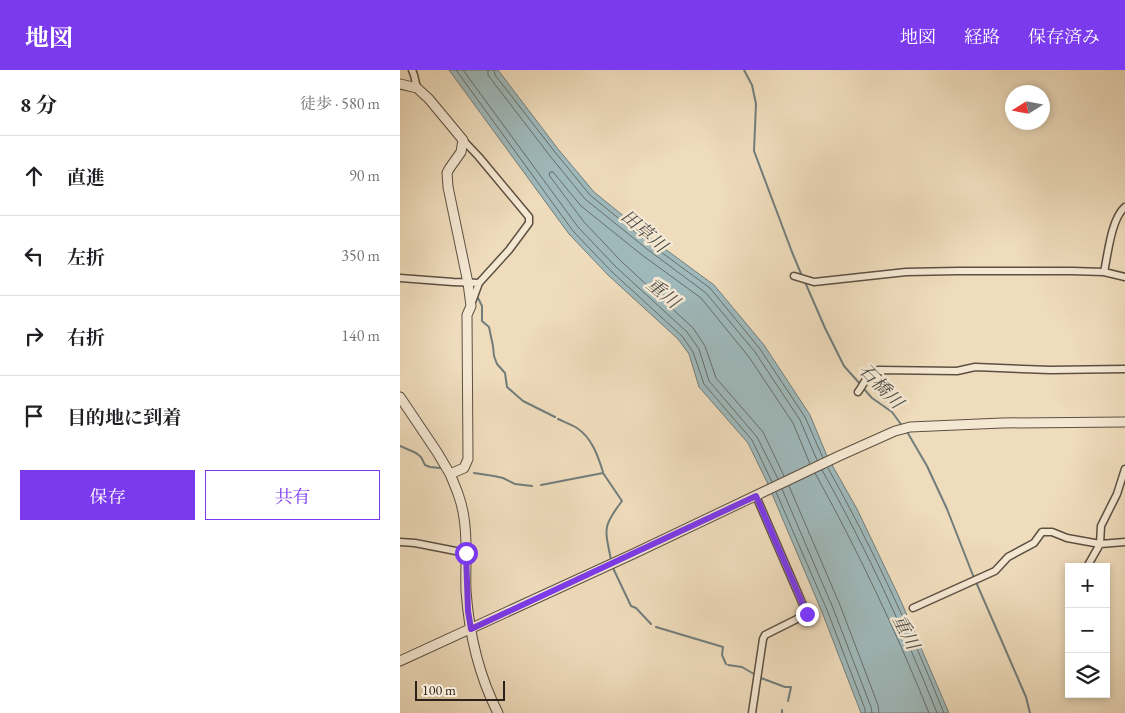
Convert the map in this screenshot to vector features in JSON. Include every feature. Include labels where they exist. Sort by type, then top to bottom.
[{"type":"street","points":[[412,70],[417,88]]},
{"type":"street","points":[[400,84],[417,88],[430,99],[529,217],[529,223],[509,250],[479,283],[467,315],[468,459],[464,468],[450,474]]},
{"type":"street","points":[[463,140],[461,152],[447,174],[471,306]]},
{"type":"street","points":[[1104,272],[1115,221],[1120,211],[1125,207]]},
{"type":"street","points":[[794,277],[814,282],[906,272],[1072,271],[1104,272],[1125,277]]},
{"type":"street","points":[[400,278],[479,283]]},
{"type":"street","points":[[858,392],[868,375],[873,371],[879,370],[957,371],[976,366],[1050,370],[1125,369]]},
{"type":"street","points":[[400,397],[450,474],[460,501],[464,518],[466,596],[471,629],[481,671],[498,713]]},
{"type":"street","points":[[400,661],[895,431],[910,427],[1011,423],[1125,422]]},
{"type":"street","points":[[1089,563],[1100,544],[1100,526],[1117,494],[1125,469]]},
{"type":"street","points":[[752,713],[765,635],[807,614],[756,496]]},
{"type":"street","points":[[913,608],[996,571],[1008,557],[1034,542],[1042,532],[1052,532],[1067,538],[1100,544],[1125,542]]},
{"type":"street","points":[[400,542],[466,553]]},
{"type":"water","name":"重川","points":[[449,70],[498,70],[558,149],[594,192],[653,240],[714,285],[764,345],[810,415],[827,456],[857,509],[900,599],[949,713],[861,713],[822,612],[767,482],[748,443],[699,387],[689,354],[678,339],[608,275],[569,234]]},
{"type":"waterway","name":"石橋川","points":[[744,70],[752,85],[756,104],[754,151],[802,276]]},
{"type":"waterway","name":"石橋川","points":[[805,282],[844,366],[861,385]]},
{"type":"waterway","points":[[478,298],[482,306],[482,321],[489,327],[494,356],[497,364],[505,373],[507,387],[523,401],[555,417]]},
{"type":"waterway","name":"石橋川","points":[[864,389],[872,398],[892,412],[903,427]]},
{"type":"waterway","points":[[558,419],[577,428],[587,437],[597,454],[603,472]]},
{"type":"waterway","name":"石橋川","points":[[906,430],[927,466],[947,509],[974,578]]},
{"type":"waterway","points":[[400,446],[416,453],[421,457],[425,465],[440,468]]},
{"type":"waterway","points":[[474,473],[503,478],[515,484],[532,486]]},
{"type":"waterway","points":[[541,485],[603,473],[622,501],[608,523],[607,541],[611,560]]},
{"type":"waterway","points":[[613,568],[631,606],[636,608],[651,624]]},
{"type":"waterway","name":"石橋川","points":[[976,582],[1026,697],[1030,713]]},
{"type":"waterway","points":[[656,627],[723,647],[722,655],[726,664]]},
{"type":"waterway","points":[[728,665],[742,667],[754,674]]},
{"type":"waterway","points":[[761,678],[785,687],[791,687],[788,701]]},
{"type":"route","points":[[466,553],[466,589],[471,629],[756,496],[807,614]]},
{"type":"water label","name":"田草川","points":[[644,231]]}]
